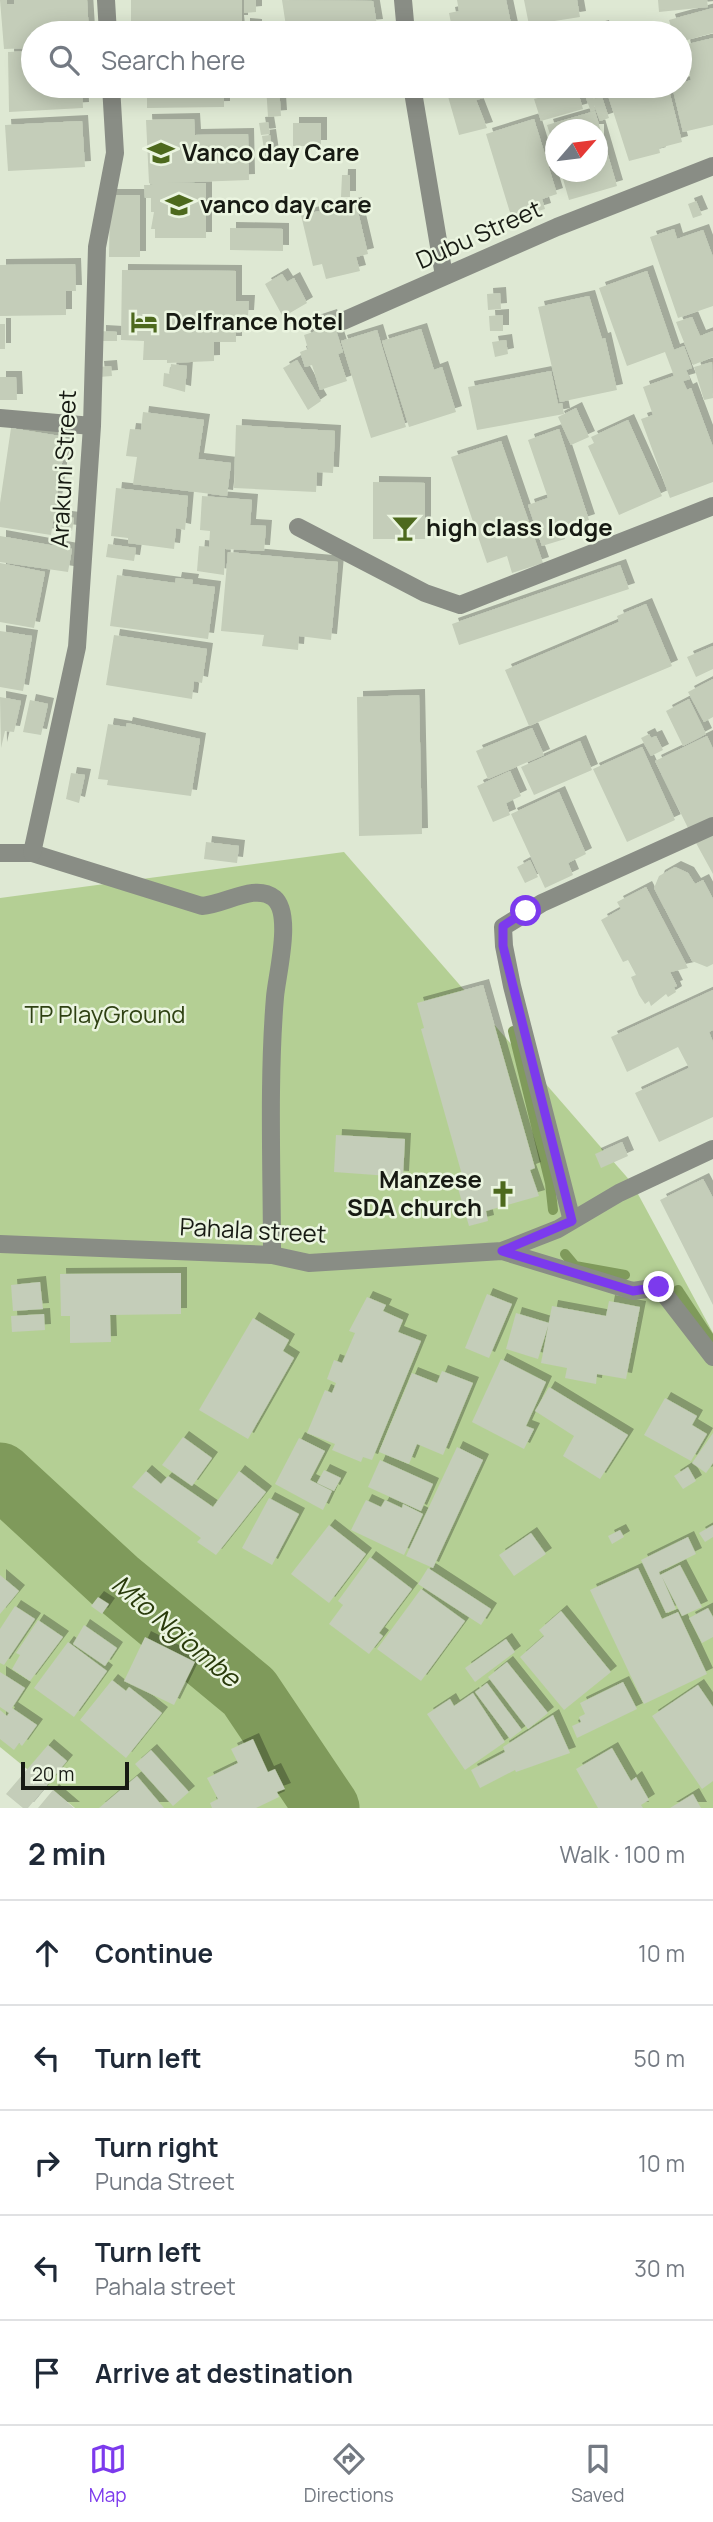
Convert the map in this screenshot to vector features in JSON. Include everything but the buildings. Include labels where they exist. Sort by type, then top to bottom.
[{"type":"street","points":[[106,0],[107,21]]},
{"type":"street","points":[[403,0],[405,21]]},
{"type":"street","name":"Arakuni Street","points":[[32,853],[76,647],[92,426],[97,247],[115,153],[112,98]]},
{"type":"street","points":[[414,98],[444,276]]},
{"type":"street","name":"Dubu Street","points":[[344,321],[557,227],[713,166]]},
{"type":"street","points":[[0,418],[92,426]]},
{"type":"street","points":[[299,527],[425,593],[460,606],[713,506]]},
{"type":"street","points":[[572,1221],[512,986],[503,946],[503,926],[534,906],[713,826]]},
{"type":"street","points":[[0,853],[32,853],[202,906],[222,904],[256,892],[265,894],[280,905],[284,923],[275,999],[272,1255]]},
{"type":"street","points":[[502,1251],[572,1221],[619,1193],[713,1149]]},
{"type":"street","name":"Pahala street","points":[[0,1244],[272,1255],[309,1263],[502,1251],[633,1291],[659,1287],[713,1357]]},
{"type":"green space","name":"TP PlayGround","points":[[344,852],[632,1183],[713,1333],[713,1808],[75,1808],[0,1747],[0,898]]},
{"type":"waterway","points":[[513,1031],[550,1183],[553,1210]]},
{"type":"waterway","points":[[565,1254],[575,1266],[625,1275]]},
{"type":"waterway","points":[[678,1290],[713,1343]]},
{"type":"waterway","name":"Mto Ng'ombe","points":[[0,1475],[115,1581],[249,1692],[327,1808]]},
{"type":"place","name":"Vanco day Care","points":[[161,153]]},
{"type":"place","name":"vanco day care","points":[[179,205]]},
{"type":"place","name":"Delfrance hotel","points":[[144,322]]},
{"type":"place","name":"high class lodge","points":[[405,528]]},
{"type":"place","name":"Manzese SDA church","points":[[503,1194]]},
{"type":"route","points":[[526,911],[503,926],[503,946],[572,1221],[502,1251],[633,1291],[659,1287]]}]
